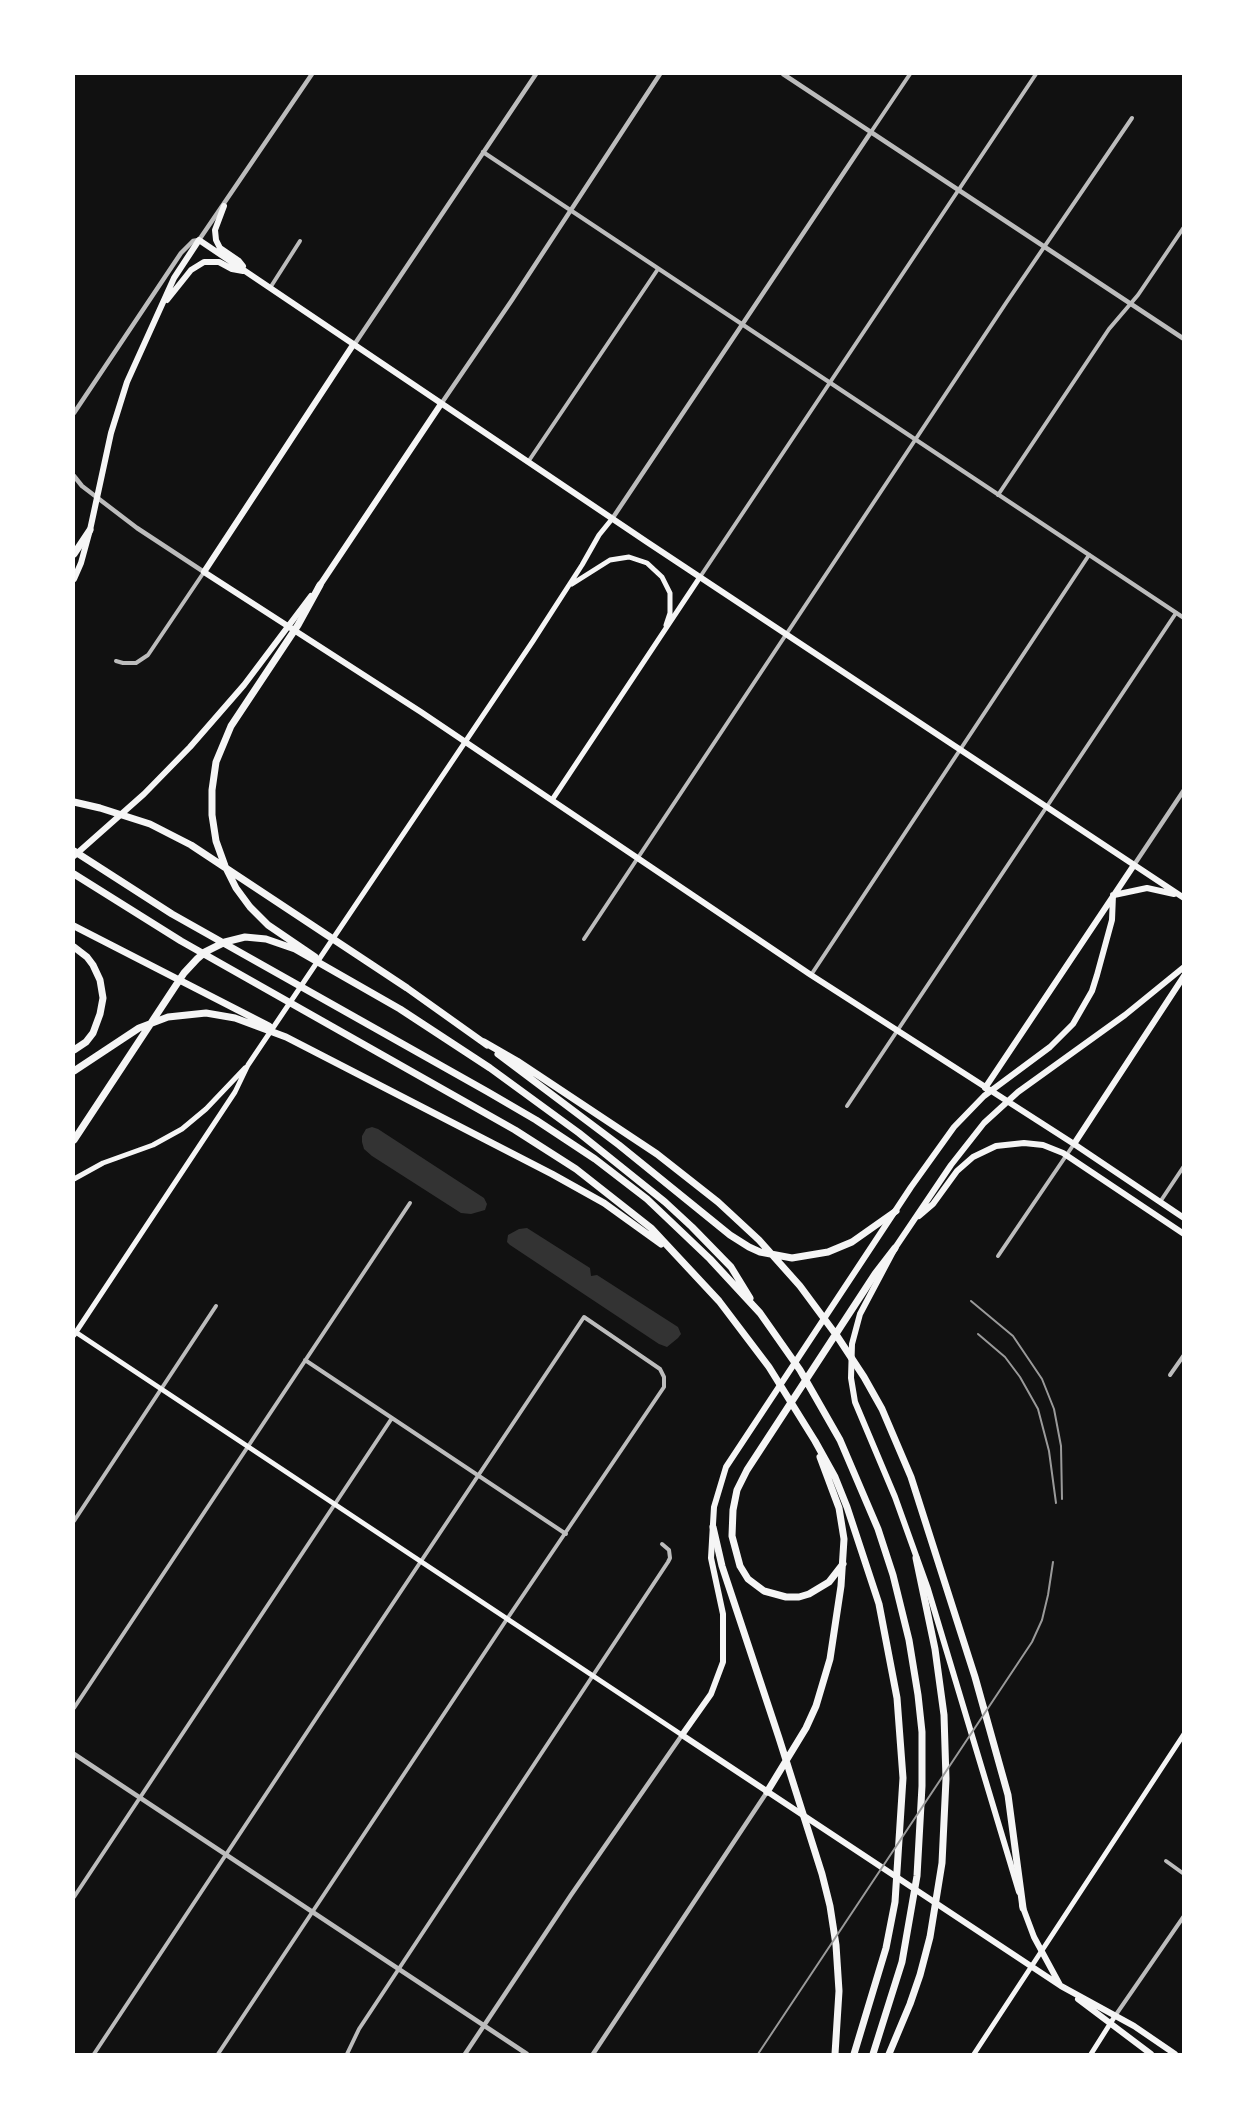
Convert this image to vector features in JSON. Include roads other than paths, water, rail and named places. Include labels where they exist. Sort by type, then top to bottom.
[{"type":"highway","points":[[74,555],[90,530]]},
{"type":"highway","points":[[320,585],[231,726],[220,751],[213,776],[212,815],[220,855],[236,888],[250,908],[331,969]]},
{"type":"highway","points":[[74,802],[143,821],[191,844],[484,1042],[627,1151],[730,1235],[749,1247],[770,1255],[792,1258],[816,1256],[843,1247],[864,1235],[896,1211]]},
{"type":"highway","points":[[74,851],[199,930],[457,1075],[565,1139],[629,1184],[660,1211],[710,1259],[760,1313]]},
{"type":"highway","points":[[74,874],[181,941],[544,1148],[583,1174],[651,1228],[674,1252],[719,1301],[755,1347],[791,1400],[835,1477],[848,1507],[879,1604],[894,1677],[899,1717],[903,1778],[895,1902],[886,1948],[854,2055]]},
{"type":"highway","points":[[74,926],[579,1189],[626,1217],[674,1252]]},
{"type":"highway","points":[[74,1140],[184,973],[196,959],[225,942],[255,937],[288,946],[331,969],[400,1009],[490,1068],[631,1173],[665,1202],[731,1267],[800,1370],[826,1414],[856,1473],[873,1515],[895,1582],[909,1640],[918,1695],[922,1748],[921,1826],[917,1876],[902,1962],[873,2055]]},
{"type":"highway","points":[[74,947],[93,965],[100,980],[103,998],[93,1033],[86,1042],[74,1050]]},
{"type":"highway","points":[[74,1071],[139,1028],[180,1015],[206,1013],[227,1016],[286,1037]]},
{"type":"highway","points":[[484,1042],[518,1061],[657,1154],[692,1180],[751,1232],[782,1264],[815,1305],[864,1377],[882,1409],[924,1512],[975,1677],[1008,1796],[1023,1908]]},
{"type":"highway","points":[[843,1564],[828,1582],[808,1594],[786,1597],[764,1591],[744,1573],[734,1547],[733,1510],[740,1483],[763,1445],[875,1274],[895,1248]]},
{"type":"highway","points":[[767,1791],[806,1728],[822,1688],[830,1659],[843,1564],[844,1539],[839,1508],[815,1441]]},
{"type":"highway","points":[[713,1527],[722,1566],[779,1738],[830,1906],[840,1990],[836,2055]]},
{"type":"highway","points":[[890,2055],[910,2004],[926,1950],[942,1863],[946,1779],[944,1716],[931,1629],[916,1558]]},
{"type":"main road","points":[[224,206],[215,230],[216,240],[220,248],[239,261],[247,272]]},
{"type":"main road","points":[[74,579],[90,530],[111,433],[127,382],[174,278],[199,240],[612,519],[1183,897]]},
{"type":"main road","points":[[162,307],[187,274],[200,264],[214,261],[232,269],[247,272]]},
{"type":"main road","points":[[354,345],[204,572],[421,712],[897,1032],[1074,1144],[1184,1218]]},
{"type":"main road","points":[[320,585],[441,404]]},
{"type":"main road","points":[[612,519],[599,534],[533,641],[248,1065],[235,1092],[74,1333],[1061,1986],[1151,2055]]},
{"type":"main road","points":[[568,587],[610,560],[629,557],[647,563],[662,577],[671,595],[670,613],[662,634]]},
{"type":"main road","points":[[552,801],[700,577]]},
{"type":"main road","points":[[74,856],[144,794],[190,747],[302,613]]},
{"type":"main road","points":[[985,1088],[1134,865]]},
{"type":"main road","points":[[1113,895],[1147,888],[1183,897]]},
{"type":"main road","points":[[682,1735],[711,1694],[723,1662],[723,1614],[711,1558],[714,1507],[726,1467],[924,1168],[960,1121],[984,1096],[1056,1041],[1073,1023],[1092,991],[1112,920],[1113,895]]},
{"type":"main road","points":[[1175,2055],[1115,2016],[1061,1986],[1034,1937],[1023,1908],[928,1589],[895,1497],[855,1402],[850,1363],[854,1335],[867,1301],[895,1248],[951,1165],[984,1123],[1018,1092],[1125,1015],[1184,967]]},
{"type":"main road","points":[[1074,1144],[1184,976]]},
{"type":"main road","points":[[74,1179],[103,1163],[153,1145],[182,1129],[206,1109],[248,1065]]},
{"type":"main road","points":[[912,1223],[933,1204],[964,1163],[996,1146],[1024,1143],[1043,1145],[1063,1153],[1184,1234]]},
{"type":"main road","points":[[974,2055],[1184,1734]]},
{"type":"main road","points":[[1090,2055],[1115,2016]]},
{"type":"street","points":[[74,413],[181,253],[193,241],[199,240],[224,206],[312,74]]},
{"type":"street","points":[[354,345],[536,74]]},
{"type":"street","points":[[441,404],[660,74]]},
{"type":"street","points":[[783,74],[1184,339]]},
{"type":"street","points":[[612,519],[910,74]]},
{"type":"street","points":[[700,577],[1036,74]]},
{"type":"street","points":[[584,939],[1132,118]]},
{"type":"street","points":[[483,152],[1184,618]]},
{"type":"street","points":[[998,495],[1109,329],[1131,304],[1184,228]]},
{"type":"street","points":[[269,288],[300,241]]},
{"type":"street","points":[[528,462],[658,269]]},
{"type":"street","points":[[74,476],[82,486],[137,528],[204,572],[148,655],[136,663],[116,661]]},
{"type":"street","points":[[811,975],[1089,555]]},
{"type":"street","points":[[847,1106],[1176,613]]},
{"type":"street","points":[[1134,865],[1184,790]]},
{"type":"street","points":[[998,1256],[1074,1144]]},
{"type":"street","points":[[1160,1202],[1184,1166]]},
{"type":"street","points":[[74,1708],[410,1203]]},
{"type":"street","points":[[74,1521],[216,1306]]},
{"type":"street","points":[[94,2055],[584,1317],[660,1369],[664,1377],[664,1387],[218,2055]]},
{"type":"street","points":[[1170,1375],[1184,1355]]},
{"type":"street","points":[[305,1360],[566,1534]]},
{"type":"street","points":[[74,1897],[392,1418]]},
{"type":"street","points":[[347,2055],[359,2029],[398,1969],[668,1562],[669,1550],[662,1544]]},
{"type":"street","points":[[465,2055],[571,1895],[682,1735]]},
{"type":"street","points":[[74,1754],[527,2055]]},
{"type":"street","points":[[593,2055],[767,1791]]},
{"type":"street","points":[[1166,1861],[1184,1874]]},
{"type":"street","points":[[1115,2016],[1184,1916]]},
{"type":"railway","points":[[971,1301],[1013,1336],[1042,1379],[1054,1409],[1061,1446],[1062,1499]]},
{"type":"railway","points":[[978,1334],[1005,1357],[1020,1377],[1038,1409],[1049,1451],[1056,1503]]},
{"type":"railway","points":[[758,2054],[1032,1642],[1042,1620],[1053,1562]]}]
